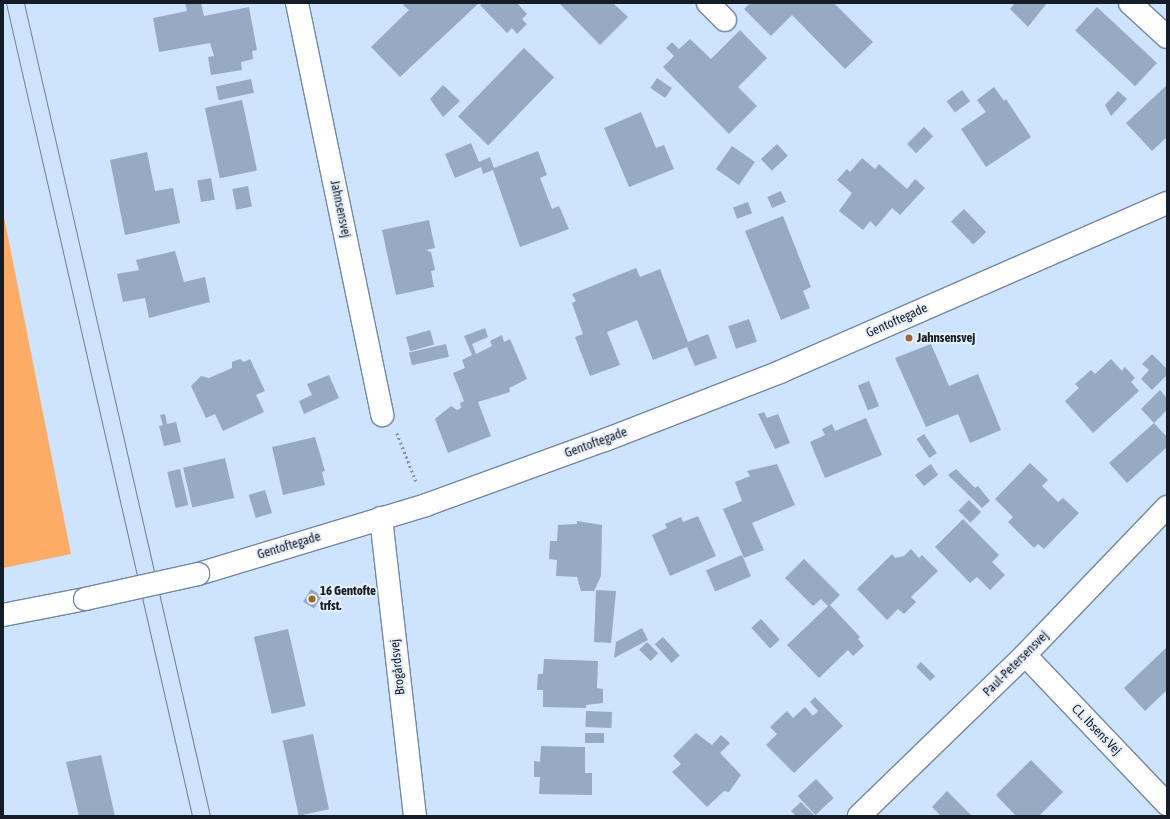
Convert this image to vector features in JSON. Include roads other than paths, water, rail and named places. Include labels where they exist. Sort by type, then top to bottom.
[{"type":"street","name":"Jahnsensvej","points":[[297,3],[382,415]]},
{"type":"street","points":[[708,3],[725,20]]},
{"type":"street","points":[[1130,3],[1167,37]]},
{"type":"street","name":"Gentoftegade","points":[[3,615],[198,574],[426,505],[780,372],[1167,204]]},
{"type":"street","name":"Paul-Petersensvej","points":[[859,816],[1026,655],[1167,506]]},
{"type":"street","name":"Brogårdsvej","points":[[381,518],[415,816]]},
{"type":"street","name":"C.L. Ibsens Vej","points":[[1026,655],[1167,804]]},
{"type":"tram line","points":[[6,3],[192,816]]},
{"type":"tram line","points":[[24,3],[210,816]]},
{"type":"place","name":"Jahnsensvej","points":[[909,338]]},
{"type":"place","name":"16 Gentofte trfst.","points":[[312,599]]}]
